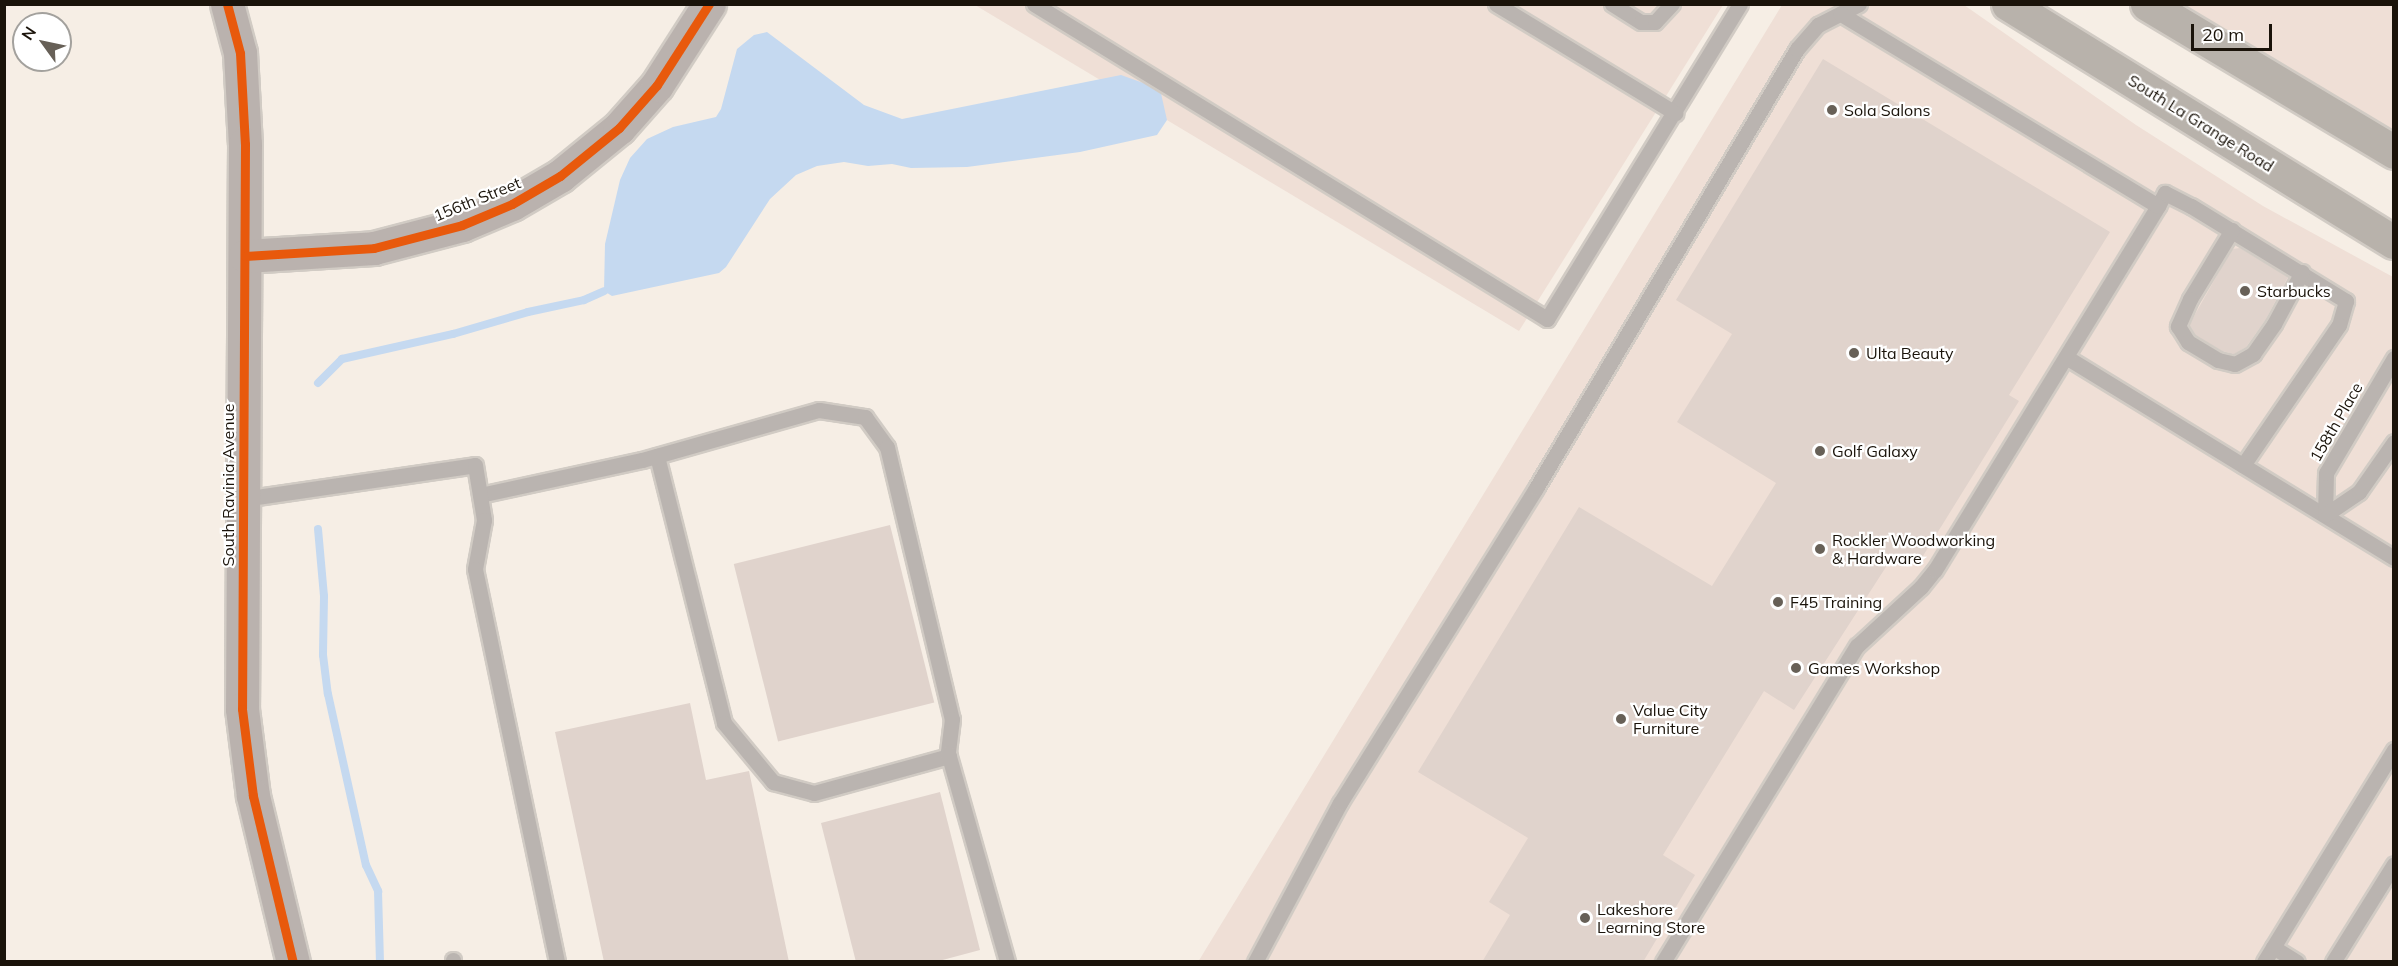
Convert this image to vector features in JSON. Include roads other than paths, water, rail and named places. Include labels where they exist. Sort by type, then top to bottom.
[{"type":"highway","name":"South La Grange Road","points":[[2008,4],[2394,242]]},
{"type":"highway","points":[[2147,4],[2394,152]]},
{"type":"street","name":"South Ravinia Avenue","points":[[226,4],[240,53],[245,144],[242,709],[253,796],[293,962]]},
{"type":"street","name":"156th Street","points":[[245,256],[374,248],[462,225],[512,204],[560,176],[619,128],[657,84],[709,4]]},
{"type":"lane","points":[[1034,4],[1547,319],[1740,4]]},
{"type":"lane","points":[[1496,4],[1675,113]]},
{"type":"lane","points":[[1612,4],[1641,22],[1655,22],[1672,4]]},
{"type":"lane","points":[[1255,962],[1340,803],[1536,488],[1797,49],[1818,25],[1859,4]]},
{"type":"lane","points":[[1841,14],[2158,206]]},
{"type":"lane","points":[[1663,962],[1857,646],[1921,587],[1935,570],[2165,194],[2232,230],[2346,301],[2339,325],[2243,465]]},
{"type":"lane","points":[[2232,230],[2190,299],[2178,326],[2188,342],[2218,360],[2235,364],[2253,354],[2274,324],[2302,272]]},
{"type":"lane","points":[[2066,357],[2394,558]]},
{"type":"lane","name":"158th Place","points":[[2325,515],[2326,473],[2394,358]]},
{"type":"lane","points":[[480,495],[657,456],[819,410],[865,417],[887,447],[952,719],[949,756],[1007,962]]},
{"type":"lane","points":[[2325,515],[2359,492],[2394,442]]},
{"type":"lane","points":[[657,456],[724,723],[773,782],[814,793],[949,756]]},
{"type":"lane","points":[[243,499],[475,465],[484,520],[475,569],[557,962]]},
{"type":"lane","points":[[2265,962],[2394,750]]},
{"type":"lane","points":[[2333,962],[2394,864]]},
{"type":"lane","points":[[2273,947],[2297,962]]},
{"type":"water","points":[[767,32],[864,105],[902,119],[1121,75],[1160,89],[1167,120],[1157,135],[1080,152],[967,167],[911,168],[892,164],[868,166],[844,162],[817,166],[796,175],[770,199],[726,267],[719,273],[612,296],[604,291],[605,244],[620,180],[630,158],[647,139],[673,127],[716,117],[721,109],[737,49],[754,35]]},
{"type":"waterway","points":[[318,383],[342,359],[453,334],[528,312],[584,300],[604,291]]},
{"type":"waterway","points":[[318,529],[324,596],[323,655],[328,694],[366,865],[378,891],[380,962]]},
{"type":"place","name":"Sola Salons","points":[[1832,110]]},
{"type":"place","name":"Starbucks","points":[[2245,291]]},
{"type":"place","name":"Ulta Beauty","points":[[1854,353]]},
{"type":"place","name":"Golf Galaxy","points":[[1820,451]]},
{"type":"place","name":"Rockler Woodworking & Hardware","points":[[1820,549]]},
{"type":"place","name":"F45 Training","points":[[1778,602]]},
{"type":"place","name":"Games Workshop","points":[[1796,668]]},
{"type":"place","name":"Value City Furniture","points":[[1621,719]]},
{"type":"place","name":"Lakeshore Learning Store","points":[[1585,918]]}]
